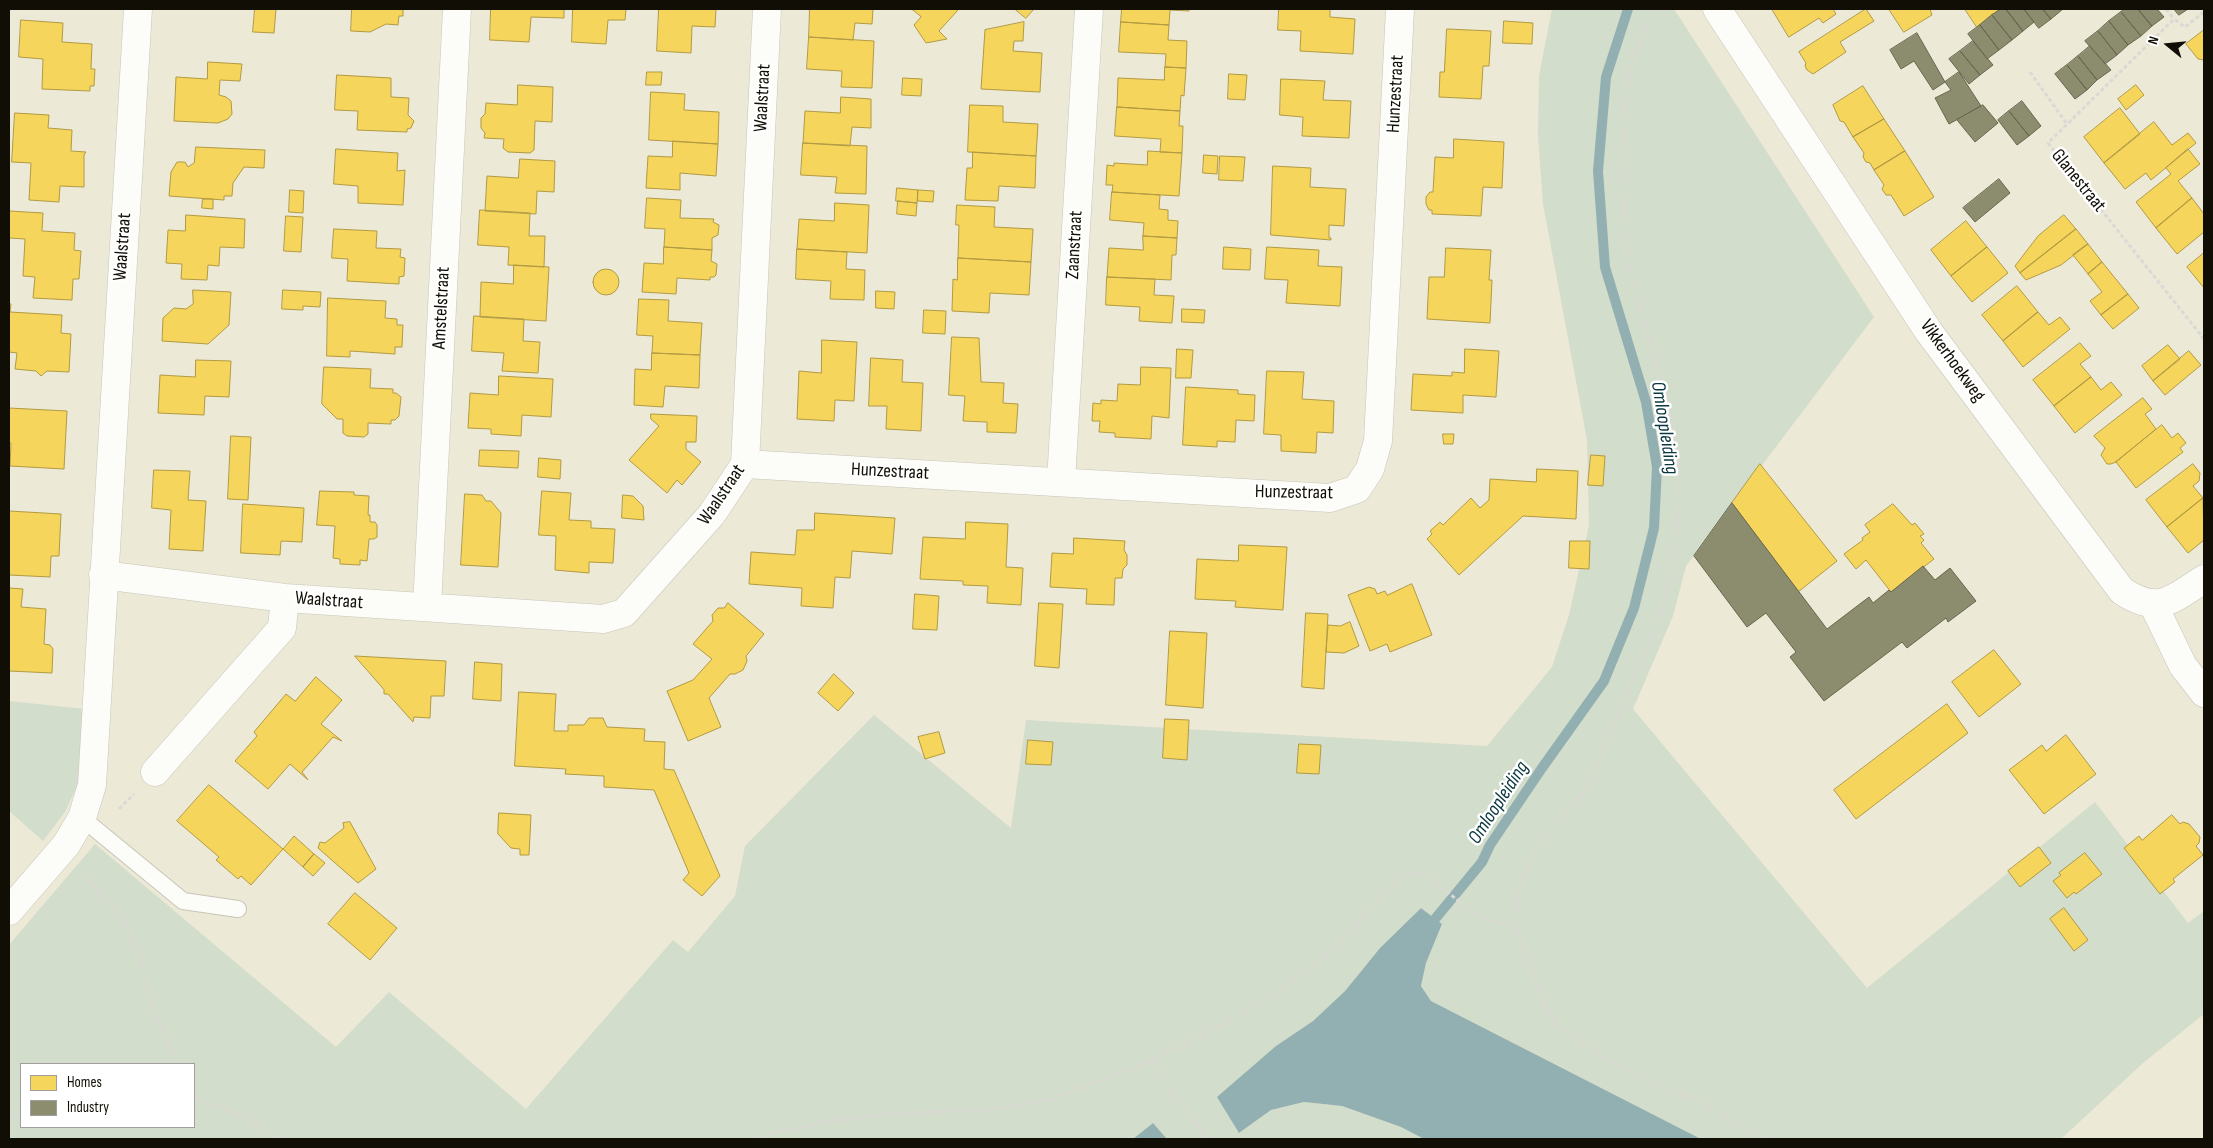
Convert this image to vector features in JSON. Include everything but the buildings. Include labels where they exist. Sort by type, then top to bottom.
[{"type":"street","name":"Waalstraat","points":[[9,911],[66,846],[82,818],[92,785],[138,9]]},
{"type":"street","name":"Amstelstraat","points":[[427,607],[457,9]]},
{"type":"street","name":"Waalstraat","points":[[103,575],[285,598],[603,619],[624,613],[712,514],[745,464],[768,9]]},
{"type":"street","name":"Zaanstraat","points":[[1061,481],[1089,9]]},
{"type":"street","name":"Hunzestraat","points":[[745,464],[1330,498],[1357,489],[1370,469],[1378,441],[1400,9]]},
{"type":"street","name":"Vikkerhoekweg","points":[[1717,9],[1929,332],[2122,591],[2136,600],[2153,604]]},
{"type":"street","points":[[2204,579],[2166,602],[2153,604],[2183,666],[2204,692]]},
{"type":"street","name":"Waalstraat","points":[[155,772],[282,628],[285,598]]},
{"type":"lane","points":[[82,818],[183,901],[238,909]]},
{"type":"path","points":[[1652,9],[1631,68],[1624,113],[1622,185],[1629,266],[1675,430],[1680,479],[1678,526],[1671,577],[1654,630],[1586,789],[1546,837],[1528,864],[1517,897],[1516,929],[1546,1007],[1559,1028],[1609,1060],[1700,1102],[1767,1139]]},
{"type":"path","points":[[2166,9],[2174,19],[2185,27],[2204,12]]},
{"type":"path","name":"Glanestraat","points":[[2174,19],[2048,143],[2204,339]]},
{"type":"path","points":[[2030,72],[2067,124]]},
{"type":"path","points":[[66,846],[80,871],[122,918],[140,955],[155,1014],[177,1063]]},
{"type":"path","points":[[755,1139],[772,1133],[831,1122],[897,1113],[994,1110],[1052,1099],[1150,1061],[1250,1010],[1338,947],[1399,878],[1407,873],[1417,872],[1435,882],[1477,916],[1516,929]]},
{"type":"path","points":[[1150,1061],[1207,1139]]},
{"type":"path","points":[[195,1096],[246,1118],[283,1139]]},
{"type":"green space","points":[[1552,9],[1674,9],[1874,317],[1686,566],[1673,616],[1633,709],[1867,988],[2095,802],[2188,923],[2204,911],[2204,1014],[2143,1063],[2061,1139],[1701,1139],[1431,1001],[1421,986],[1426,963],[1442,924],[1421,908],[1380,948],[1345,991],[1313,1021],[1276,1046],[1239,1133],[1271,1110],[1304,1102],[1342,1106],[1401,1127],[1424,1139],[1167,1139],[1153,1123],[1133,1139],[9,1139],[9,945],[95,844],[336,1047],[389,992],[526,1109],[673,940],[688,952],[735,896],[745,846],[874,715],[1011,828],[1026,720],[1487,746],[1552,667],[1569,615],[1589,525],[1587,440],[1543,204],[1538,136],[1539,76]]},
{"type":"green space","points":[[9,701],[85,709],[78,784],[65,812],[43,841],[9,811]]},
{"type":"water","points":[[1421,908],[1442,924],[1426,963],[1421,986],[1431,1001],[1701,1139],[1424,1139],[1401,1127],[1342,1106],[1304,1102],[1271,1110],[1239,1133],[1217,1097],[1276,1046],[1313,1021],[1345,991],[1380,948]]},
{"type":"water","points":[[1153,1123],[1167,1139],[1133,1139]]},
{"type":"waterway","name":"Omloopleiding","points":[[1435,919],[1482,862],[1490,845],[1604,681],[1634,608],[1654,528],[1657,467],[1646,402],[1605,267],[1598,171],[1606,77],[1628,9]]}]
